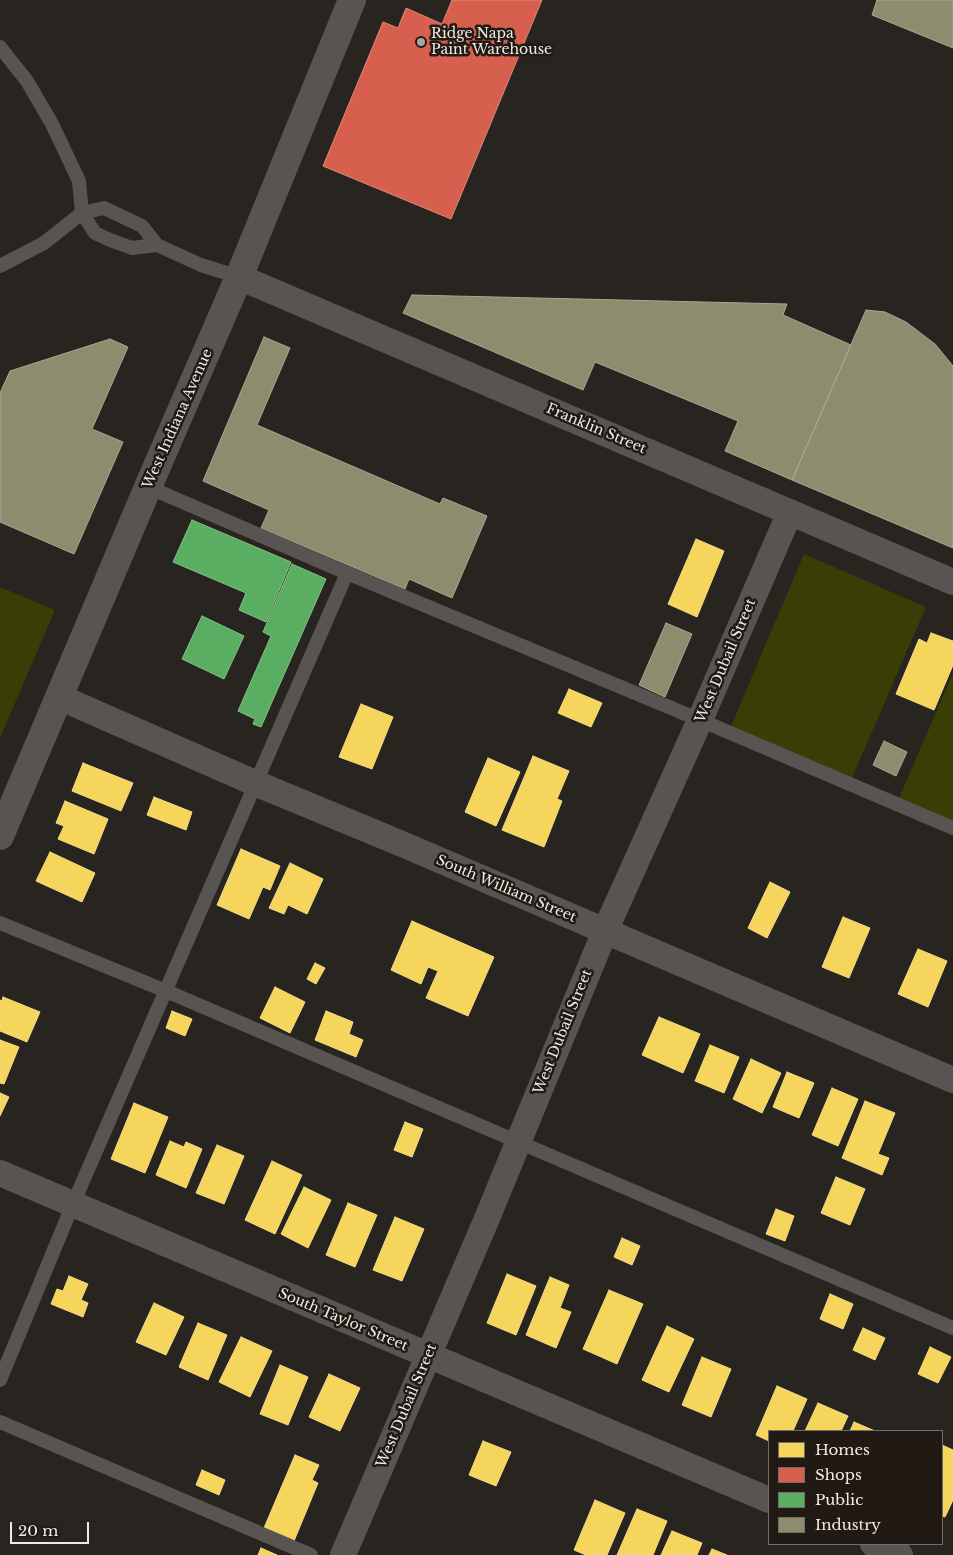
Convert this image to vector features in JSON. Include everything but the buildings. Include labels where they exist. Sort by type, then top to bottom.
[{"type":"street","name":"West Indiana Avenue","points":[[0,836],[239,277],[352,0]]},
{"type":"street","name":"Franklin Street","points":[[239,277],[953,582]]},
{"type":"street","name":"West Dubail Street","points":[[343,1555],[605,931],[700,720],[790,512]]},
{"type":"street","name":"South William Street","points":[[59,698],[255,784],[402,844],[953,1080]]},
{"type":"street","name":"South Taylor Street","points":[[0,1173],[768,1500]]},
{"type":"street","points":[[875,1545],[900,1555]]},
{"type":"lane","points":[[0,47],[27,81],[52,124],[79,181],[82,213],[95,233],[132,248],[157,245]]},
{"type":"lane","points":[[0,266],[44,243],[82,213],[104,208],[142,226],[157,245],[201,265],[239,277]]},
{"type":"lane","points":[[148,487],[346,573],[700,720],[953,828]]},
{"type":"lane","points":[[0,1380],[73,1204],[346,573]]},
{"type":"lane","points":[[0,923],[166,991],[953,1328]]},
{"type":"lane","points":[[0,1422],[311,1555]]},
{"type":"green space","points":[[804,554],[926,607],[852,778],[731,726]]},
{"type":"green space","points":[[0,587],[55,610],[0,738]]},
{"type":"green space","points":[[953,673],[953,822],[899,798]]},
{"type":"place","name":"Ridge Napa Paint Warehouse","points":[[421,42]]}]
